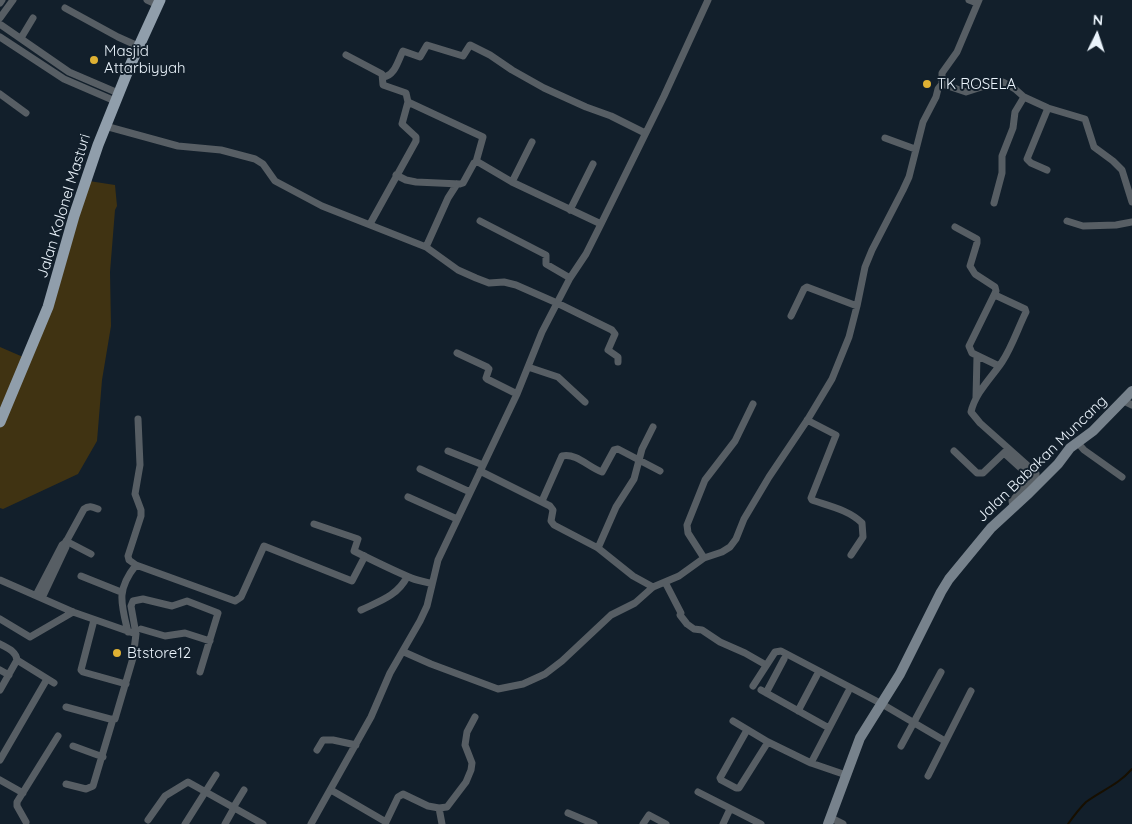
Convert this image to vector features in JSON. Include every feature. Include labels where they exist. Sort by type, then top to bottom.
[{"type":"main road","name":"Jalan Kolonel Masturi","points":[[0,422],[48,307],[74,216],[105,126],[138,46],[159,3]]},
{"type":"street","points":[[0,4],[2,0]]},
{"type":"street","points":[[13,0],[0,22],[69,72],[99,85],[117,97]]},
{"type":"street","points":[[147,0],[159,3]]},
{"type":"street","points":[[311,824],[372,717],[390,673],[404,652],[423,616],[435,568],[517,394],[542,332],[601,224],[664,96],[708,0]]},
{"type":"street","points":[[404,652],[493,688],[504,689],[513,687],[545,674],[573,653],[611,615],[635,603],[653,586],[686,573],[704,558],[722,552],[733,544],[744,519],[769,477],[832,379],[848,337],[865,267],[904,190],[909,177],[922,122],[942,84],[942,73],[957,52],[978,1],[970,0]]},
{"type":"street","points":[[65,8],[118,38],[138,46]]},
{"type":"street","points":[[21,38],[33,18]]},
{"type":"street","points":[[0,37],[64,79],[96,93],[117,97]]},
{"type":"street","points":[[383,77],[393,72],[403,51],[420,57],[427,45],[460,56],[465,54],[470,45],[544,88],[611,116],[645,133]]},
{"type":"street","points":[[35,60],[40,51]]},
{"type":"street","points":[[346,55],[376,71],[383,77],[383,85],[406,93],[408,102],[402,124],[415,135],[416,139],[370,224]]},
{"type":"street","points":[[942,84],[966,92],[1003,82],[1015,89],[1024,98],[1048,108],[1085,119],[1094,147],[1122,170],[1132,202]]},
{"type":"street","points":[[0,94],[26,113]]},
{"type":"street","points":[[994,204],[1002,173],[1002,156],[1013,128],[1015,112],[1024,98]]},
{"type":"street","points":[[396,175],[416,182],[457,184],[463,182],[476,162],[483,137],[408,102]]},
{"type":"street","points":[[1047,170],[1031,163],[1027,159],[1048,108]]},
{"type":"street","points":[[105,126],[178,146],[222,150],[256,159],[260,161],[275,181],[322,206],[426,248],[458,270],[476,278],[490,283],[504,282],[516,285],[558,303],[614,331],[615,334],[608,350],[619,358],[618,362]]},
{"type":"street","points":[[885,138],[916,149]]},
{"type":"street","points":[[512,182],[532,142]]},
{"type":"street","points":[[476,162],[512,182],[601,224]]},
{"type":"street","points":[[570,210],[593,164]]},
{"type":"street","points":[[426,248],[448,198],[457,184]]},
{"type":"street","points":[[480,221],[546,255],[546,264],[570,278]]},
{"type":"street","points":[[1067,221],[1083,226],[1116,225],[1132,222]]},
{"type":"street","points":[[955,227],[977,239],[978,243],[970,266],[975,274],[995,287],[995,295],[969,346],[972,353],[999,366]]},
{"type":"street","points":[[791,316],[804,289],[807,287],[857,306]]},
{"type":"street","points":[[995,295],[1026,310],[1003,361],[976,401],[972,412],[1006,451],[1028,471],[1036,473],[1037,476],[1034,480],[1030,481],[1012,501],[1013,507]]},
{"type":"street","points":[[457,353],[488,367],[487,379],[517,394]]},
{"type":"street","points":[[976,401],[977,356]]},
{"type":"street","points":[[528,367],[558,377],[585,402]]},
{"type":"street","name":"Jalan Babakan Muncang","points":[[830,821],[860,738],[882,704],[949,579],[991,528],[1058,464],[1077,442],[1128,403],[1132,391]]},
{"type":"street","points":[[704,558],[688,533],[687,525],[705,480],[735,441],[753,404]]},
{"type":"street","points":[[138,419],[140,465],[135,494],[141,510],[141,516],[128,556],[129,560],[136,565],[235,601],[241,597],[264,546],[352,581],[365,556]]},
{"type":"street","points":[[807,420],[836,435],[811,498],[846,512],[856,517],[862,523],[863,537],[851,555]]},
{"type":"street","points":[[598,548],[616,507],[634,479],[639,459],[653,427]]},
{"type":"street","points":[[1077,442],[1084,450],[1122,477]]},
{"type":"street","points":[[542,501],[562,456],[570,455],[602,472],[616,449],[660,471]]},
{"type":"street","points":[[448,451],[553,508],[551,521],[554,524],[598,548],[633,576],[653,586]]},
{"type":"street","points":[[954,452],[980,474],[1006,451]]},
{"type":"street","points":[[420,470],[470,492]]},
{"type":"street","points":[[408,497],[458,518]]},
{"type":"street","points":[[39,596],[62,545],[66,542],[84,509],[87,506],[91,506],[98,509]]},
{"type":"street","points":[[314,524],[358,539],[354,551],[407,577],[432,584]]},
{"type":"street","points":[[66,542],[91,554]]},
{"type":"street","points":[[135,632],[123,608],[121,592],[129,573],[136,565]]},
{"type":"street","points":[[81,576],[121,592]]},
{"type":"street","points":[[361,610],[389,597],[404,584],[407,577]]},
{"type":"street","points":[[0,580],[72,612],[135,632],[165,636],[185,633],[210,641]]},
{"type":"street","points":[[665,582],[681,613],[680,615],[687,624],[702,630],[720,642],[768,662]]},
{"type":"street","points":[[66,784],[86,790],[93,786],[133,658],[135,632],[131,606],[133,601],[143,599],[172,606],[187,601],[218,613],[200,672]]},
{"type":"street","points":[[61,606],[65,616]]},
{"type":"street","points":[[0,619],[28,637],[72,612]]},
{"type":"street","points":[[94,620],[81,670],[126,684]]},
{"type":"street","points":[[0,644],[14,652],[17,660],[51,681],[0,760]]},
{"type":"street","points":[[753,686],[775,652],[781,651],[882,704],[946,741]]},
{"type":"street","points":[[784,659],[763,692],[829,728]]},
{"type":"street","points":[[0,690],[17,660]]},
{"type":"street","points":[[0,670],[9,675]]},
{"type":"street","points":[[901,746],[941,672]]},
{"type":"street","points":[[798,711],[817,675]]},
{"type":"street","points":[[928,776],[971,691]]},
{"type":"street","points":[[811,763],[848,692]]},
{"type":"street","points":[[66,707],[113,720]]},
{"type":"street","points":[[331,790],[386,822],[398,797],[403,794],[428,806],[447,807],[466,782],[471,770],[472,763],[465,745],[467,732],[475,716]]},
{"type":"street","points":[[732,721],[768,742],[845,778]]},
{"type":"street","points":[[747,730],[720,778],[721,780],[739,788],[768,742]]},
{"type":"street","points":[[26,822],[17,804],[58,736]]},
{"type":"street","points":[[317,750],[323,740],[356,745]]},
{"type":"street","points":[[73,746],[103,757]]},
{"type":"street","points":[[185,824],[216,775]]},
{"type":"street","points":[[0,780],[23,793]]},
{"type":"street","points":[[148,820],[165,796],[190,783],[263,824]]},
{"type":"street","points":[[225,824],[244,790]]},
{"type":"street","points":[[698,792],[760,824]]},
{"type":"street","points":[[439,808],[442,824]]},
{"type":"street","points":[[723,824],[730,809]]},
{"type":"street","points":[[568,813],[594,824]]},
{"type":"street","points":[[643,824],[649,815],[666,824]]},
{"type":"street","points":[[830,821],[843,824]]},
{"type":"shaded area","points":[[89,181],[115,185],[117,206],[115,210],[110,272],[111,326],[102,380],[97,441],[78,474],[3,509],[0,508],[0,347],[30,360]]},
{"type":"waterway","points":[[1068,824],[1086,802],[1116,783],[1132,769]]},
{"type":"place","name":"Masjid Attarbiyyah","points":[[94,60]]},
{"type":"place","name":"TK ROSELA","points":[[927,84]]},
{"type":"place","name":"Btstore12","points":[[117,653]]}]
